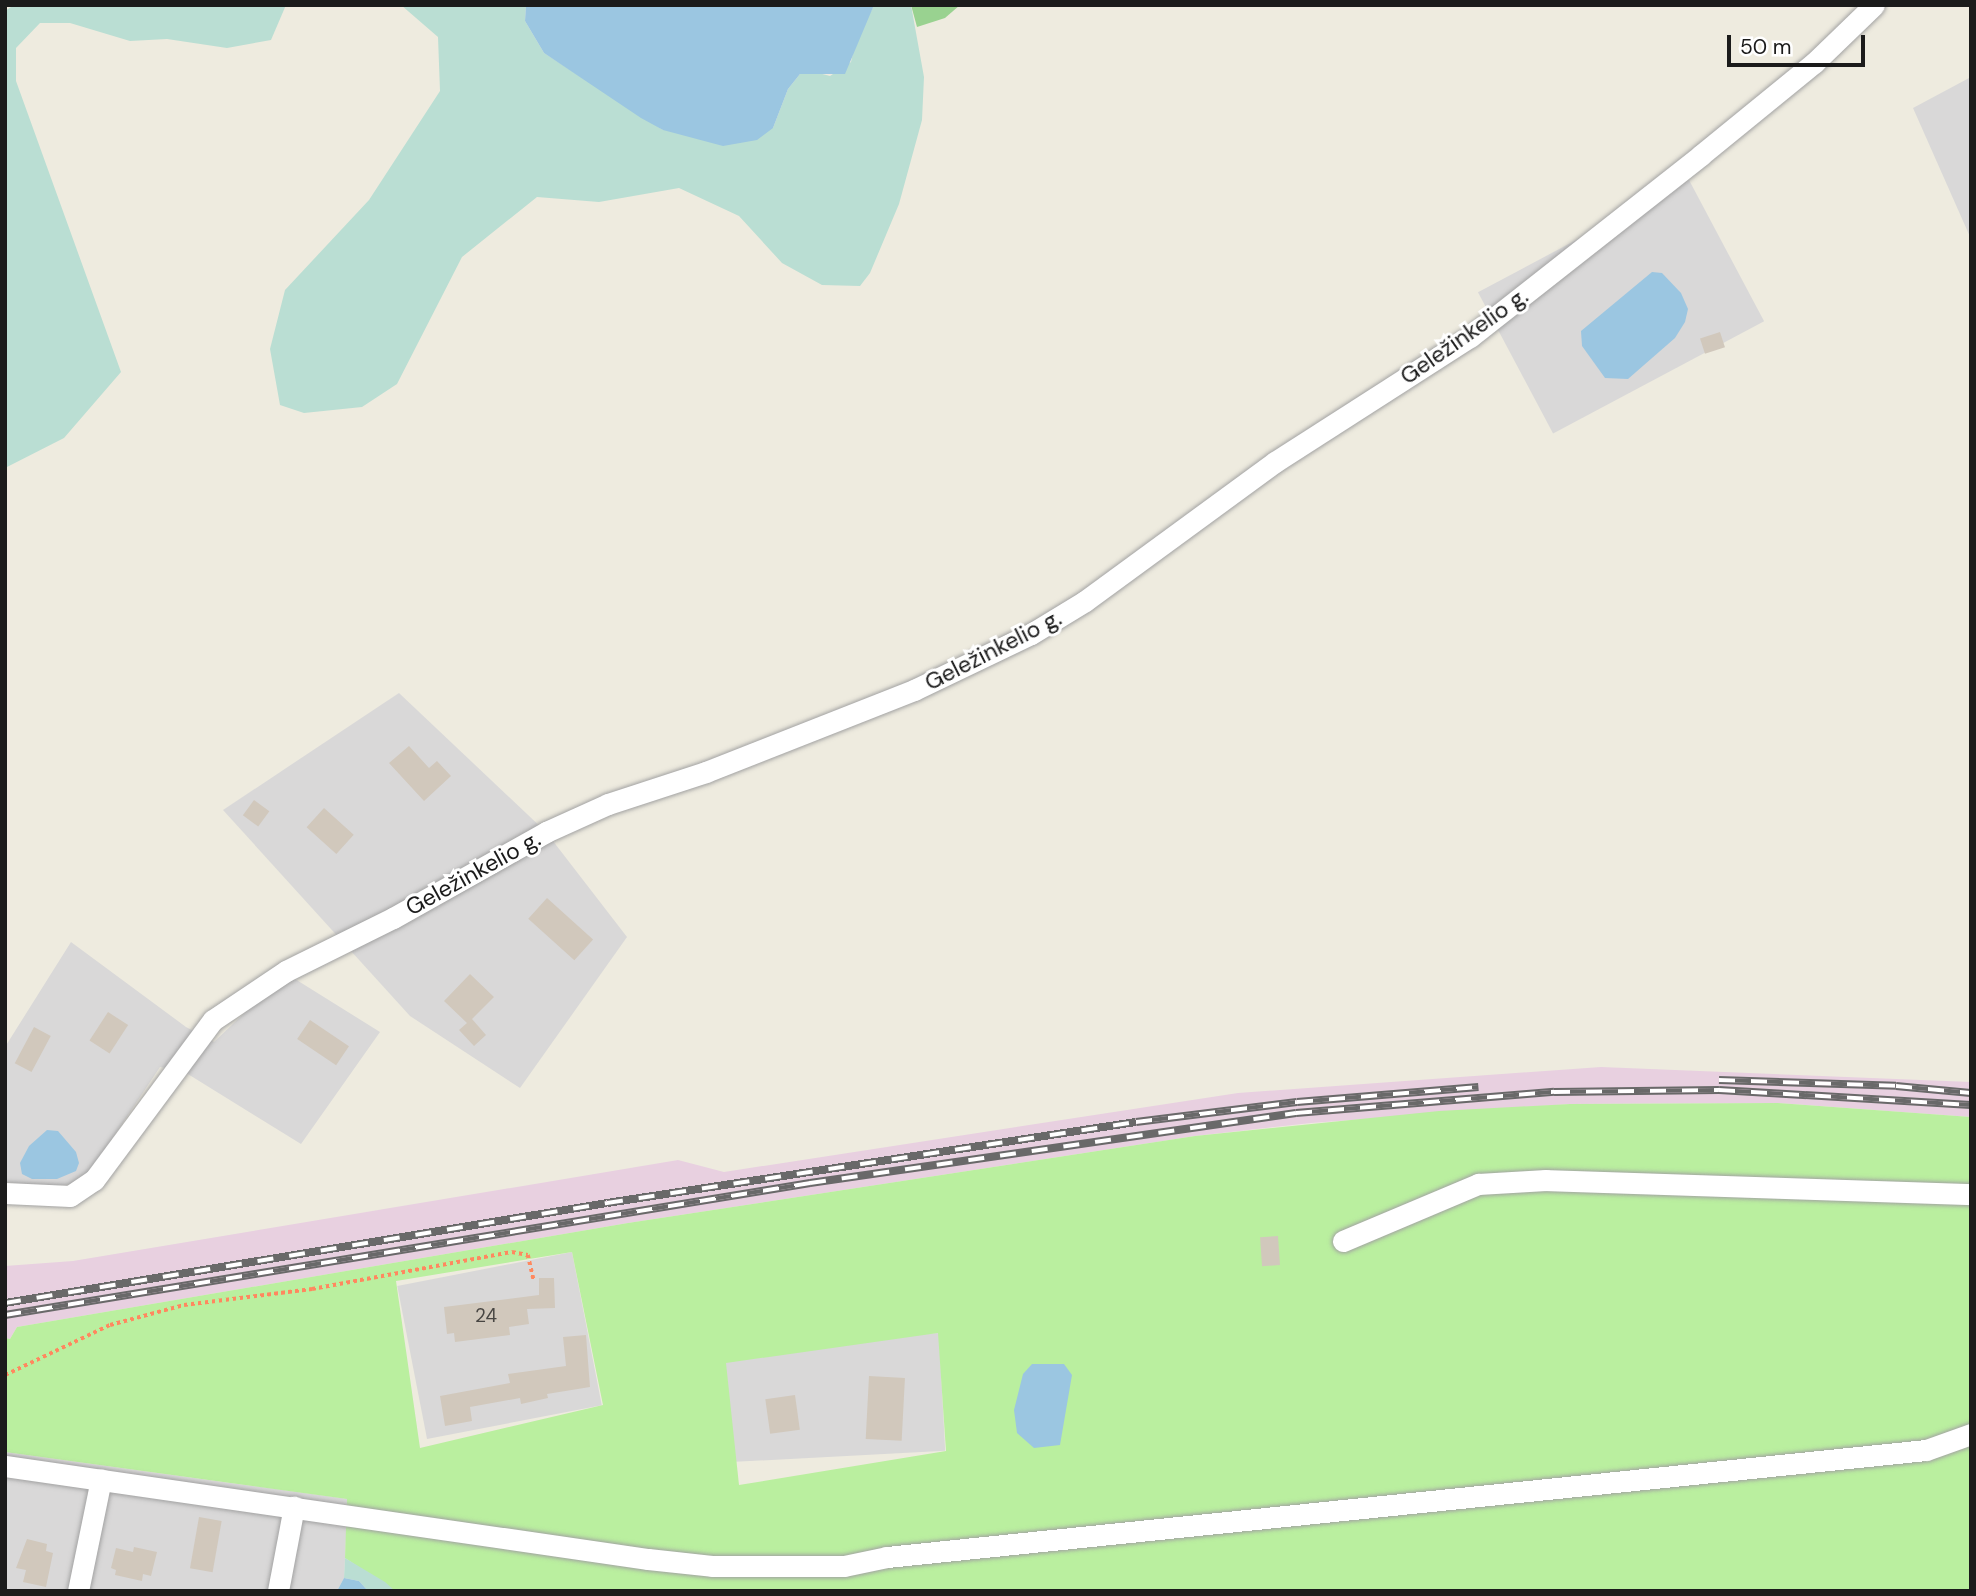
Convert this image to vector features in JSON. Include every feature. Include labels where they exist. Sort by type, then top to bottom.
[{"type":"street","name":"Geležinkelio g.","points":[[5,1193],[70,1196],[94,1180],[118,1154],[195,1042],[246,995],[546,832],[608,804],[706,772],[914,691],[1031,634],[1085,601],[1275,462],[1470,337],[1732,130],[1874,5]]},
{"type":"street","points":[[1343,1241],[1478,1184],[1546,1180],[1971,1194]]},
{"type":"street","points":[[5,1466],[712,1566],[844,1566],[887,1557],[1926,1450],[1971,1434]]},
{"type":"street","points":[[78,1591],[101,1479]]},
{"type":"street","points":[[278,1591],[294,1506]]},
{"type":"path","points":[[5,1374],[110,1325],[184,1305],[312,1289],[512,1252],[528,1255],[534,1280]]},
{"type":"shaded area","points":[[14,5],[286,5],[271,40],[227,48],[167,39],[130,41],[70,23],[40,23],[16,48],[16,81],[121,372],[64,438],[5,468],[5,11]]},
{"type":"shaded area","points":[[401,5],[526,5],[525,21],[544,53],[663,130],[773,128],[788,89],[800,74],[811,71],[830,76],[851,62],[855,44],[874,5],[911,5],[924,77],[922,120],[899,204],[870,273],[860,286],[822,285],[782,263],[739,216],[679,188],[599,202],[537,197],[462,257],[397,384],[362,407],[304,413],[280,405],[270,349],[285,290],[369,200],[440,91],[438,37]]},
{"type":"shaded area","points":[[526,5],[874,5],[845,74],[800,74],[788,89],[773,128],[757,140],[723,146],[663,130],[544,53],[525,21]]},
{"type":"shaded area","points":[[1971,77],[1971,239],[1913,108]]},
{"type":"shaded area","points":[[1689,180],[1764,321],[1553,433],[1478,292]]},
{"type":"shaded area","points":[[1652,272],[1662,273],[1681,293],[1688,309],[1685,322],[1675,338],[1628,379],[1605,378],[1582,346],[1581,331]]},
{"type":"shaded area","points":[[399,693],[546,832],[627,937],[520,1088],[410,1016],[223,810]]},
{"type":"shaded area","points":[[71,942],[186,1027],[214,1042],[255,1003],[295,979],[380,1032],[301,1144],[183,1071],[160,1067],[90,1172],[71,1184],[48,1187],[5,1182],[5,1047]]},
{"type":"shaded area","points":[[1601,1067],[1971,1082],[1971,1117],[1778,1103],[1570,1104],[1311,1123],[1195,1136],[628,1223],[17,1327],[10,1339],[5,1338],[5,1266],[73,1261],[678,1160],[724,1172],[1238,1093]]},
{"type":"shaded area","points":[[47,1130],[58,1131],[76,1152],[79,1163],[76,1171],[57,1179],[32,1179],[22,1174],[20,1163],[29,1146]]},
{"type":"shaded area","points":[[572,1252],[602,1405],[427,1439],[397,1286]]},
{"type":"shaded area","points":[[939,1333],[945,1451],[730,1462],[724,1344]]},
{"type":"shaded area","points":[[1032,1364],[1064,1364],[1072,1375],[1060,1445],[1034,1448],[1017,1433],[1014,1410],[1023,1374]]},
{"type":"shaded area","points":[[5,1452],[348,1499],[344,1578],[337,1591],[5,1591]]},
{"type":"shaded area","points":[[345,1558],[395,1591],[368,1591],[359,1581],[344,1578]]},
{"type":"shaded area","points":[[344,1578],[359,1581],[368,1591],[337,1591]]},
{"type":"green space","points":[[911,5],[960,5],[945,18],[917,27]]},
{"type":"green space","points":[[1778,1103],[1971,1117],[1971,1591],[395,1591],[345,1558],[347,1499],[5,1452],[5,1338],[10,1339],[17,1327],[628,1223],[1195,1136],[1439,1111],[1570,1104]],"holes":[[[572,1252],[603,1405],[420,1448],[396,1281]],[[938,1333],[946,1451],[739,1485],[726,1363]]]},
{"type":"building","points":[[1720,332],[1725,347],[1705,354],[1700,338]]},
{"type":"building","points":[[409,746],[429,768],[437,761],[451,776],[424,801],[389,763]]},
{"type":"building","points":[[254,800],[269,811],[258,827],[243,815]]},
{"type":"building","points":[[324,808],[354,835],[336,854],[307,827]]},
{"type":"building","points":[[547,898],[593,939],[574,960],[528,919]]},
{"type":"building","points":[[470,974],[494,997],[472,1019],[486,1035],[474,1046],[459,1030],[467,1023],[444,1001]]},
{"type":"building","points":[[108,1012],[128,1025],[110,1054],[89,1041]]},
{"type":"building","points":[[310,1020],[349,1046],[336,1065],[297,1039]]},
{"type":"building","points":[[34,1027],[51,1036],[32,1072],[15,1063]]},
{"type":"building","points":[[1278,1236],[1280,1265],[1262,1266],[1260,1237]]},
{"type":"building","points":[[539,1278],[554,1278],[555,1308],[527,1309],[529,1324],[509,1327],[510,1335],[455,1342],[454,1333],[447,1334],[444,1307],[539,1295]]},
{"type":"building","points":[[586,1335],[590,1387],[547,1394],[548,1398],[521,1404],[520,1398],[470,1407],[472,1421],[445,1426],[440,1396],[510,1383],[508,1374],[566,1366],[563,1337]]},
{"type":"building","points":[[869,1376],[905,1378],[902,1441],[866,1439]]},
{"type":"building","points":[[795,1395],[800,1430],[770,1434],[765,1399]]},
{"type":"building","points":[[199,1517],[222,1521],[213,1572],[190,1568]]},
{"type":"building","points":[[27,1539],[47,1544],[46,1551],[53,1553],[46,1587],[23,1582],[26,1570],[16,1568]]},
{"type":"building","points":[[134,1547],[157,1552],[151,1576],[143,1574],[142,1581],[115,1575],[116,1570],[111,1568],[116,1548],[133,1552]]},
{"type":"railway","points":[[1719,1080],[1896,1086],[1971,1093]]},
{"type":"railway","points":[[5,1303],[607,1203],[1136,1122],[1297,1102],[1478,1087]]},
{"type":"railway","points":[[5,1315],[810,1183],[1296,1113],[1554,1092],[1719,1090],[1971,1105]]}]
